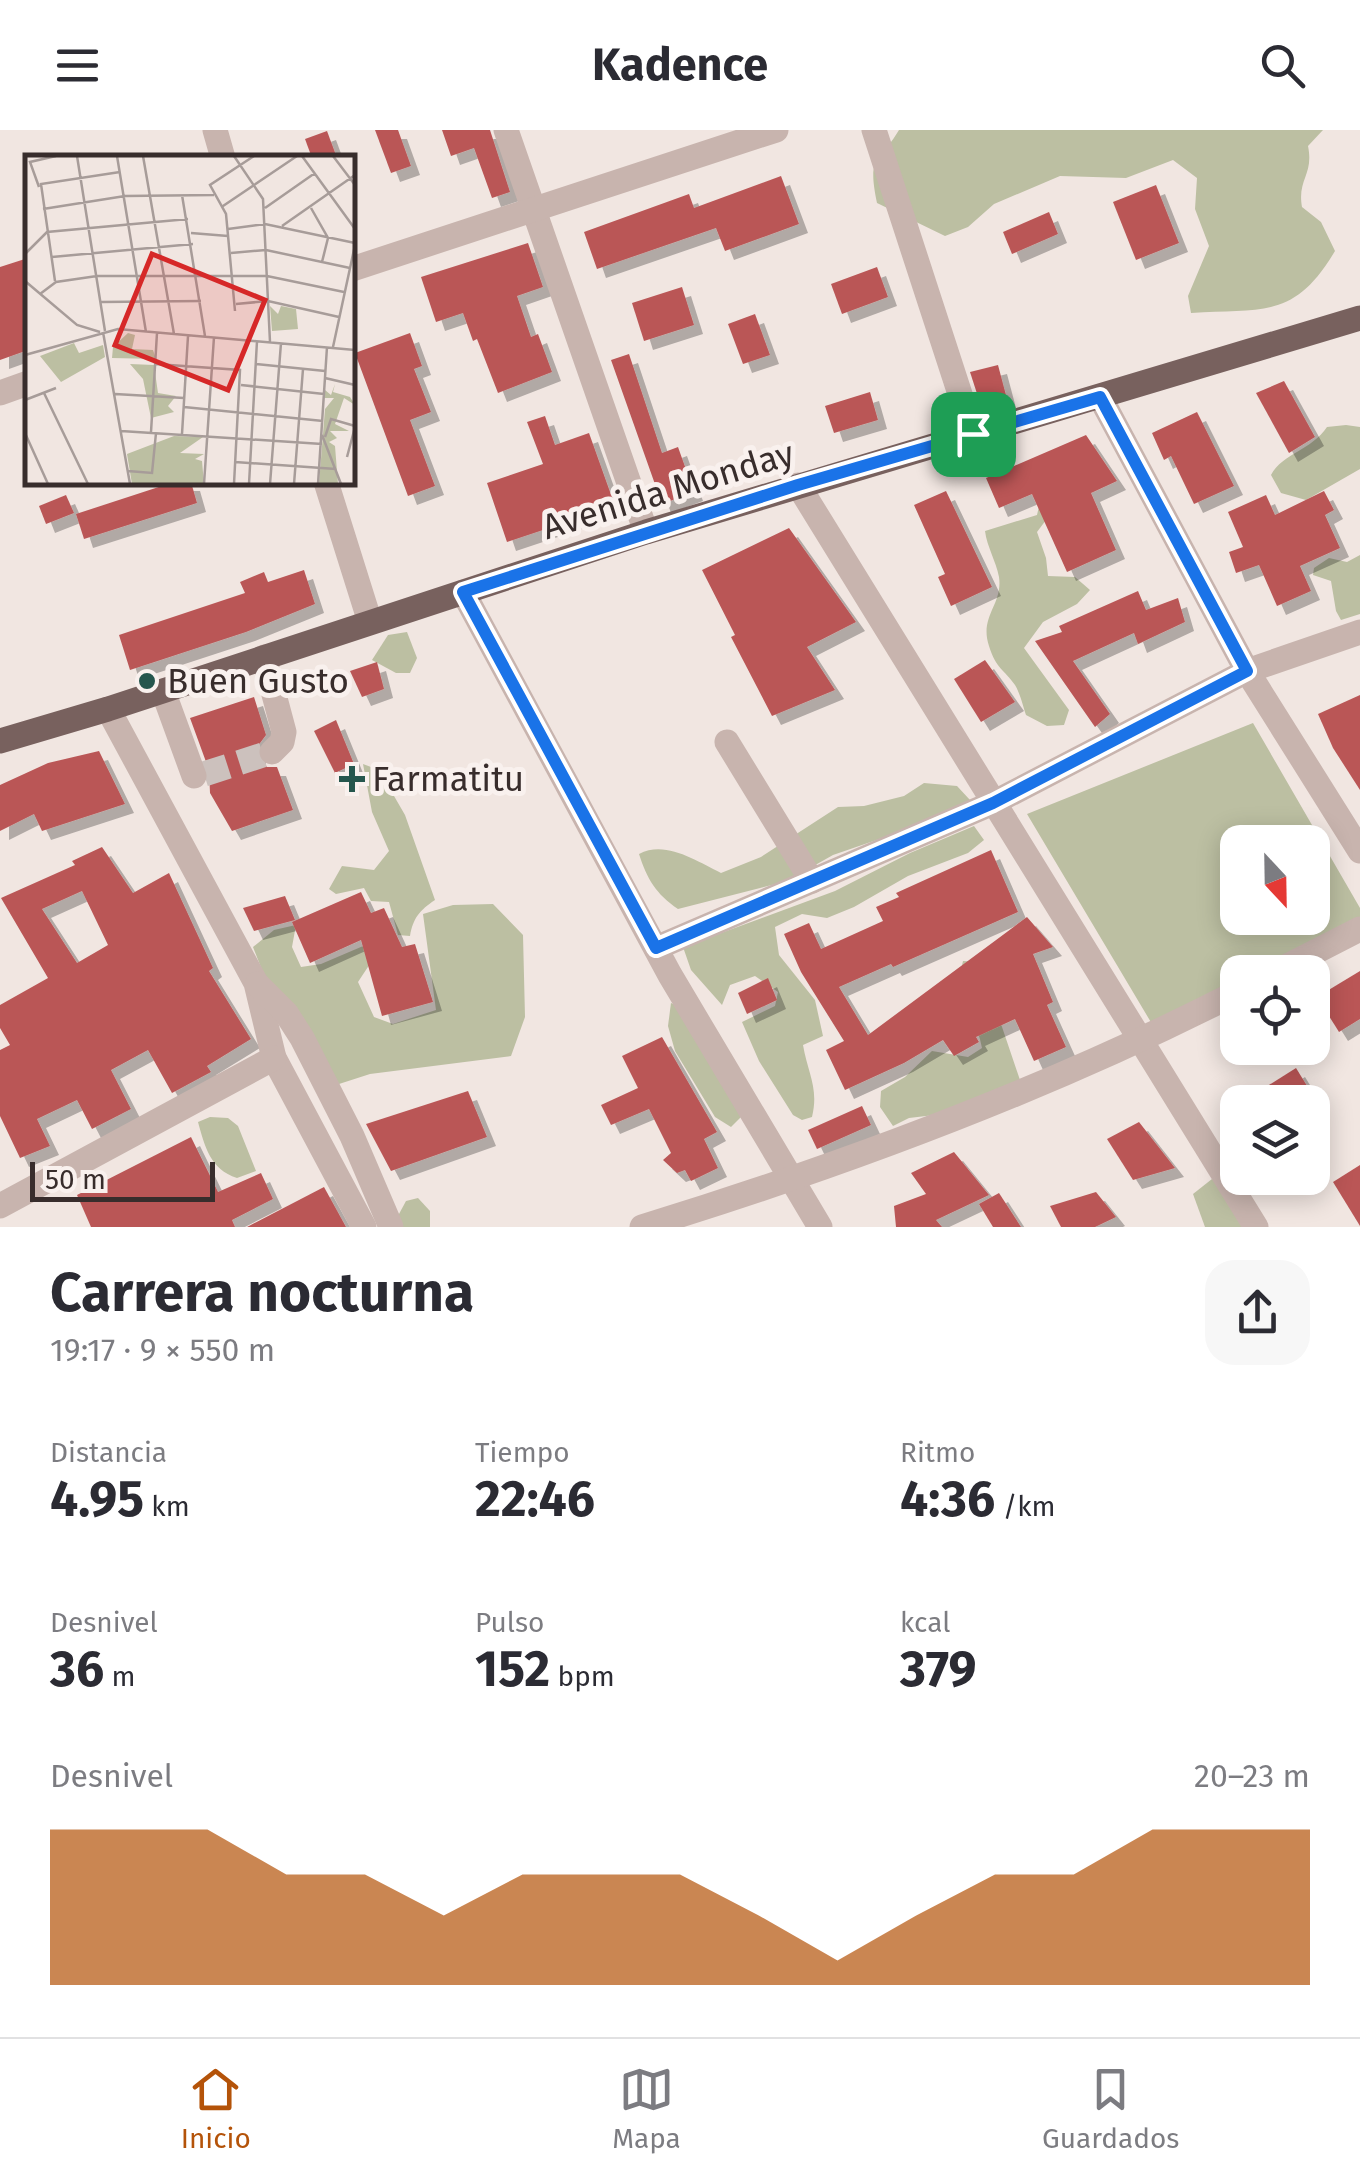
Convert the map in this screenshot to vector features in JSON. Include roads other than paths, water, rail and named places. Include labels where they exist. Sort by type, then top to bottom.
[{"type":"main road","name":"Avenida Monday","points":[[0,741],[646,532],[1360,318]]},
{"type":"street","points":[[214,130],[222,155]]},
{"type":"street","points":[[506,130],[646,532]]},
{"type":"street","points":[[355,267],[776,130]]},
{"type":"street","points":[[874,130],[973,434]]},
{"type":"street","points":[[0,393],[25,384]]},
{"type":"street","points":[[1100,397],[1247,671],[1360,851]]},
{"type":"street","points":[[327,485],[370,622]]},
{"type":"street","points":[[798,485],[1256,1227]]},
{"type":"street","points":[[463,592],[656,948],[820,1227]]},
{"type":"street","points":[[656,948],[993,803],[1247,671],[1360,632]]},
{"type":"street","points":[[264,657],[284,732],[282,742],[272,752]]},
{"type":"street","points":[[151,788],[199,775],[163,691]]},
{"type":"street","points":[[108,709],[256,983],[274,1058],[364,1227]]},
{"type":"street","points":[[728,742],[812,881]]},
{"type":"street","points":[[1309,955],[1360,929]]},
{"type":"street","points":[[256,983],[286,1012],[302,1038],[352,1136],[391,1227]]},
{"type":"street","points":[[642,1227],[793,1180],[1140,1042],[1220,1001]]},
{"type":"street","points":[[0,1206],[274,1058]]},
{"type":"tunnel","points":[[204,774],[272,752]]},
{"type":"place","name":"Buen Gusto","points":[[147,681]]},
{"type":"place","name":"Farmatitu","points":[[352,779]]}]
